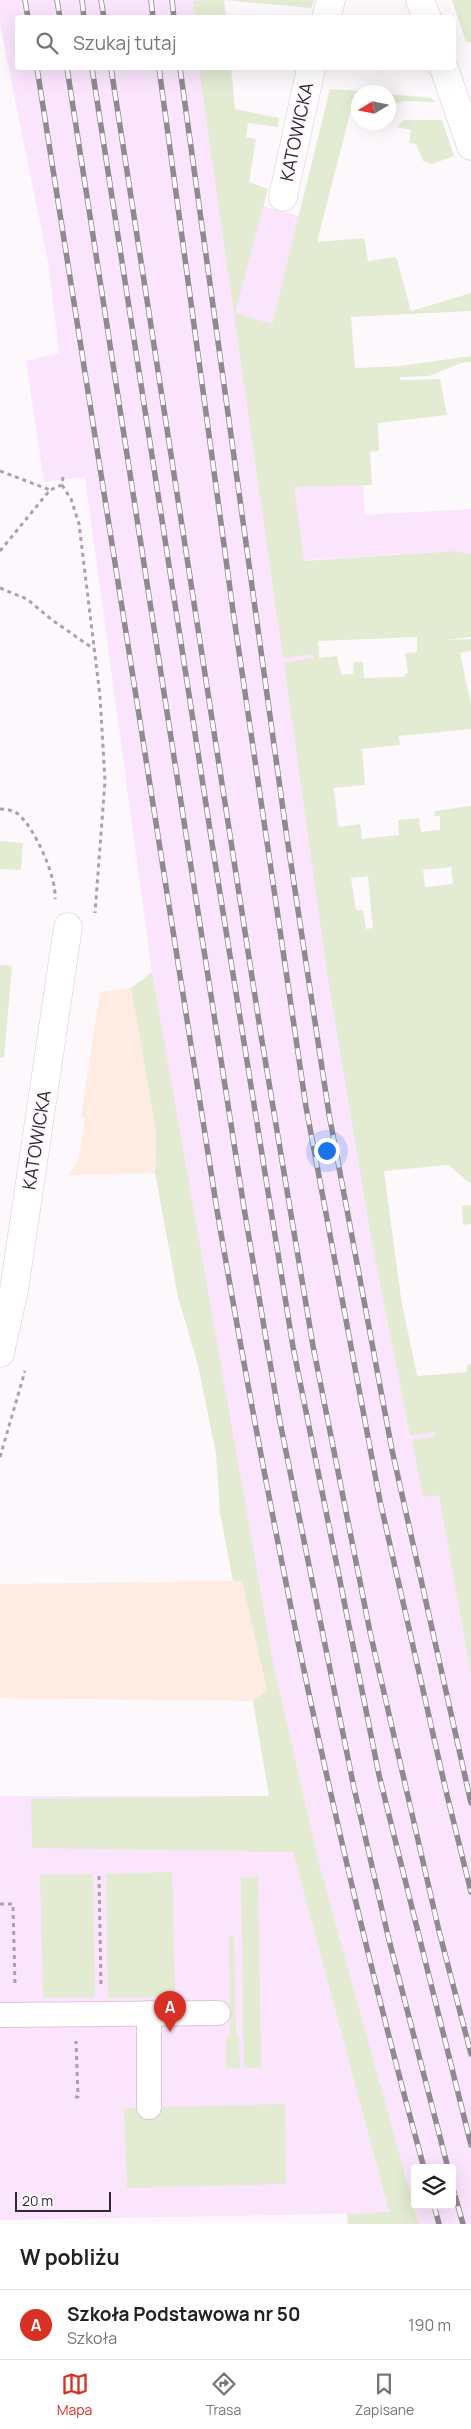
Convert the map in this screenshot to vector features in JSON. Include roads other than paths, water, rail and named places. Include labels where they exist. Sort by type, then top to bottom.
[{"type":"street","points":[[327,15],[331,0]]},
{"type":"street","points":[[420,0],[425,15]]},
{"type":"street","name":"KATOWICKA","points":[[283,197],[311,70]]},
{"type":"street","points":[[445,70],[471,146]]},
{"type":"street","name":"KATOWICKA","points":[[0,1353],[14,1290],[67,937]]},
{"type":"street","points":[[149,2013],[149,2107]]},
{"type":"street","points":[[8,2014],[218,2013]]},
{"type":"railway","points":[[25,0],[28,15]]},
{"type":"railway","points":[[57,0],[60,15]]},
{"type":"railway","points":[[82,0],[84,15]]},
{"type":"railway","points":[[101,0],[104,15]]},
{"type":"railway","points":[[151,0],[153,15]]},
{"type":"railway","points":[[172,0],[174,15]]},
{"type":"railway","points":[[37,70],[217,1210],[260,1451],[308,1692],[335,1811],[392,2050],[423,2164]]},
{"type":"railway","points":[[67,70],[244,1208],[280,1422],[354,1788],[388,1936],[447,2164]]},
{"type":"railway","points":[[92,70],[214,856],[293,1347],[379,1775],[471,2145]]},
{"type":"railway","points":[[111,70],[261,1035],[313,1346],[370,1632],[439,1931],[471,2054]]},
{"type":"railway","points":[[159,70],[233,611],[306,1107],[380,1501],[471,1892]]},
{"type":"railway","points":[[180,70],[286,831],[329,1114],[392,1450],[471,1803]]},
{"type":"railway","points":[[456,2199],[463,2224]]},
{"type":"railway","points":[[435,2209],[439,2224]]},
{"type":"place","name":"Szkoła Podstawowa nr 50","points":[[170,2032]]}]
